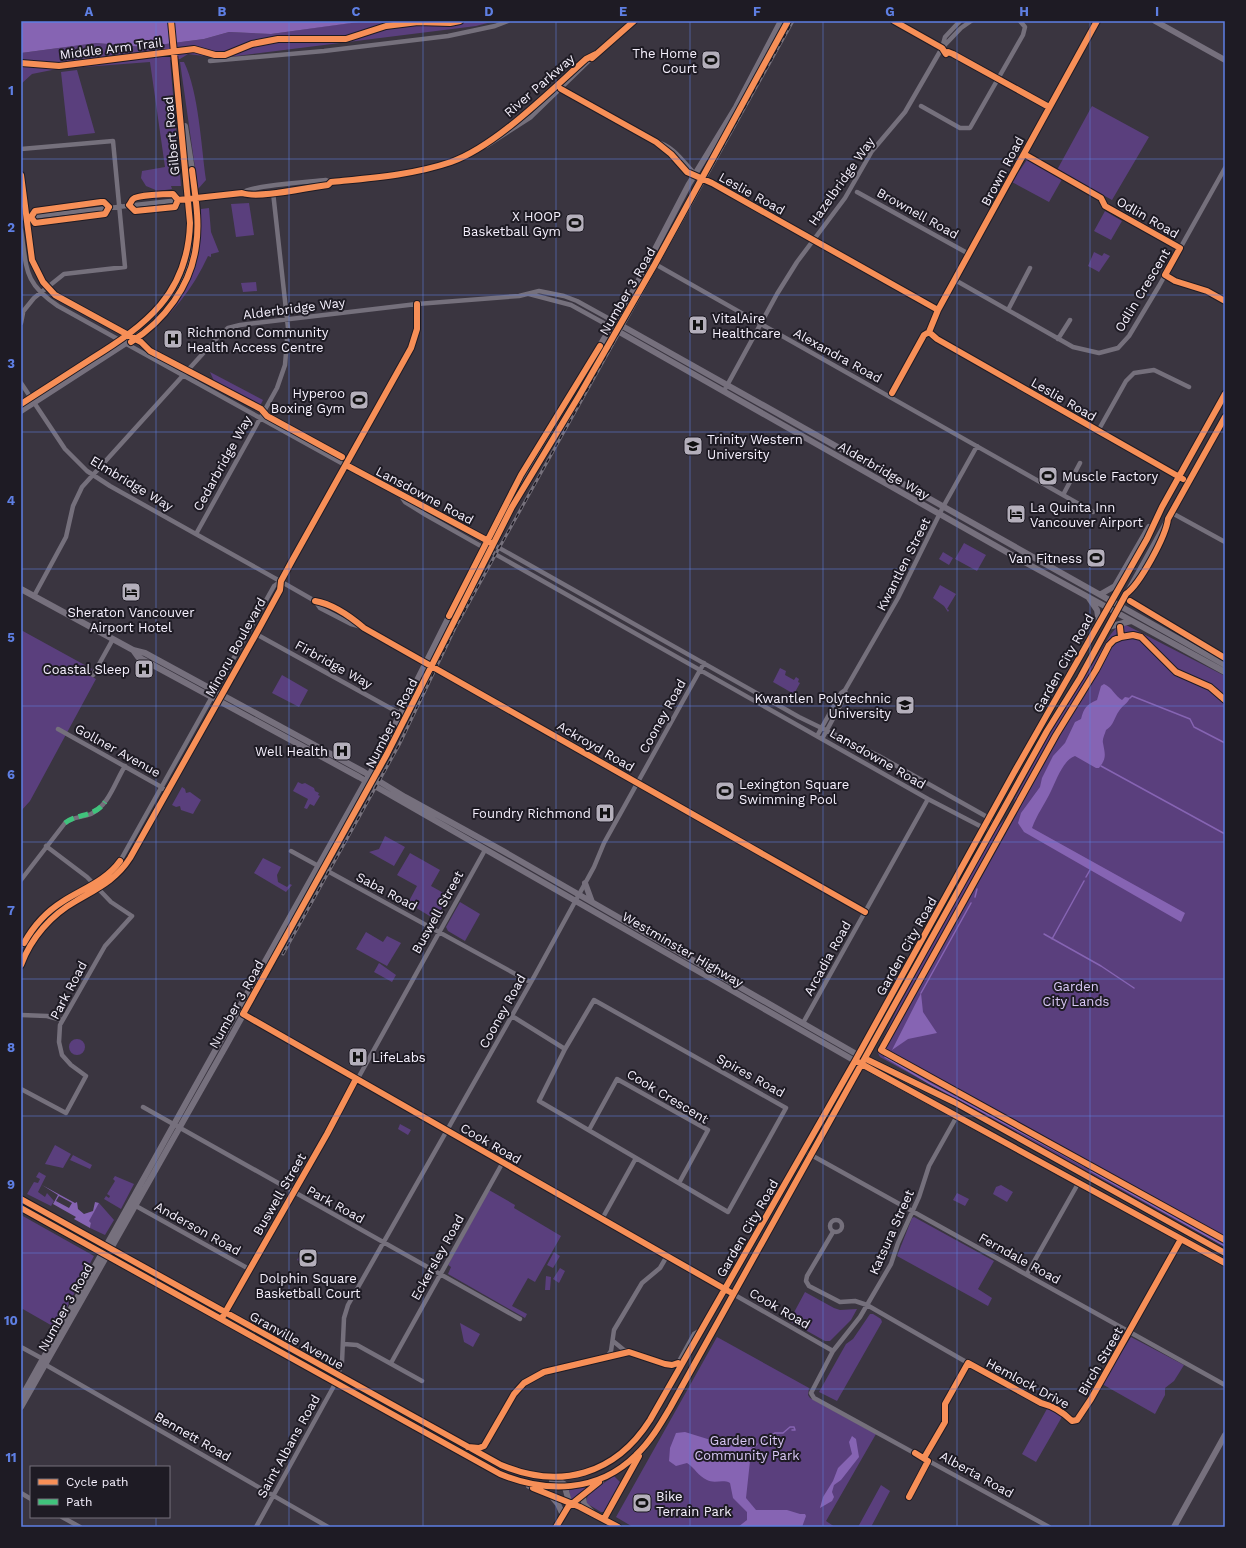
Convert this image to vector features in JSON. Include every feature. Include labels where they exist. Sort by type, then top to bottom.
[{"type":"main road","points":[[171,21],[178,79]]},
{"type":"main road","name":"Number 3 Road","points":[[108,1248],[173,1124],[370,779],[432,666],[528,478],[579,396],[695,174],[736,107],[781,21]]},
{"type":"main road","name":"Number 3 Road","points":[[370,779],[483,546],[521,475],[655,264],[788,21]]},
{"type":"main road","points":[[1155,21],[1224,58]]},
{"type":"main road","name":"Gilbert Road","points":[[21,404],[32,400],[126,345],[151,327],[163,315],[187,278],[196,246],[197,215],[178,79]]},
{"type":"main road","name":"Gilbert Road","points":[[21,411],[32,400],[120,341],[156,311],[177,283],[190,242],[190,223],[178,79]]},
{"type":"main road","name":"Alderbridge Way","points":[[616,326],[727,385],[943,507],[1112,600],[1225,665]]},
{"type":"main road","name":"Alderbridge Way","points":[[616,326],[724,391],[940,514],[1116,612],[1131,622],[1225,672]]},
{"type":"main road","name":"Garden City Road","points":[[571,1476],[599,1468],[621,1454],[636,1439],[650,1420],[699,1331],[855,1061],[989,818],[1147,539],[1157,516],[1225,394]]},
{"type":"main road","name":"Garden City Road","points":[[564,1486],[585,1484],[607,1476],[630,1461],[653,1435],[734,1294],[994,827],[1225,417]]},
{"type":"main road","points":[[1101,594],[1109,590],[1117,583],[1144,535],[1157,516]]},
{"type":"main road","name":"Westminster Highway","points":[[21,588],[133,650],[145,653],[219,693],[577,897],[862,1065],[1225,1263]]},
{"type":"main road","points":[[1088,597],[1097,610],[1099,622]]},
{"type":"main road","points":[[1108,627],[1131,622]]},
{"type":"main road","name":"Westminster Highway","points":[[133,650],[138,657],[215,699],[370,779],[484,850],[577,897],[592,902],[858,1055],[954,1102],[1225,1253]]},
{"type":"main road","name":"Number 3 Road","points":[[21,1398],[103,1255],[136,1206],[243,1014],[320,867]]},
{"type":"main road","points":[[585,883],[592,902]]},
{"type":"main road","points":[[1079,1182],[1084,1174]]},
{"type":"main road","name":"Granville Avenue","points":[[21,1199],[501,1465],[524,1474],[547,1477],[571,1476]]},
{"type":"main road","name":"Granville Avenue","points":[[21,1208],[489,1469],[524,1483],[564,1486]]},
{"type":"main road","name":"Number 3 Road","points":[[21,1407],[44,1360]]},
{"type":"main road","points":[[1174,1527],[1225,1435]]},
{"type":"main road","points":[[524,1474],[529,1478],[558,1481],[564,1486],[569,1504]]},
{"type":"main road","points":[[564,1486],[571,1476]]},
{"type":"main road","points":[[569,1504],[607,1476]]},
{"type":"main road","points":[[524,1483],[569,1504]]},
{"type":"main road","points":[[583,1495],[584,1504],[592,1512]]},
{"type":"main road","points":[[550,1496],[558,1504],[563,1515]]},
{"type":"street","points":[[210,61],[324,51],[448,36],[495,26],[508,21]]},
{"type":"street","points":[[596,54],[634,21]]},
{"type":"street","points":[[894,21],[942,48]]},
{"type":"street","name":"Hazelbridge Way","points":[[942,48],[945,37],[960,21]]},
{"type":"street","name":"Hazelbridge Way","points":[[724,391],[787,278],[845,198],[872,151],[905,112],[942,48],[961,28],[971,21]]},
{"type":"street","points":[[921,106],[960,128],[968,129],[975,122],[1023,34],[1025,27],[1020,21]]},
{"type":"street","name":"Brown Road","points":[[929,332],[938,310],[1097,21]]},
{"type":"street","name":"River Parkway","points":[[479,149],[494,142],[523,122],[561,89],[596,54]]},
{"type":"street","name":"River Parkway","points":[[479,149],[586,59],[596,54]]},
{"type":"street","points":[[953,54],[1049,108]]},
{"type":"street","points":[[499,133],[521,120],[556,89],[561,89]]},
{"type":"street","name":"Leslie Road","points":[[561,89],[656,142],[670,154],[682,169],[703,178],[814,239],[938,310]]},
{"type":"street","points":[[21,149],[113,141],[125,267],[64,274],[40,293],[22,313],[21,323]]},
{"type":"street","points":[[242,193],[246,190],[268,187],[326,180],[331,182],[419,171],[452,161],[479,149]]},
{"type":"street","name":"Odlin Crescent","points":[[955,280],[1073,347],[1093,352],[1106,352],[1118,348],[1129,336],[1225,168]]},
{"type":"street","points":[[21,218],[242,193],[248,195],[328,185],[331,182]]},
{"type":"street","name":"Cedarbridge Way","points":[[196,534],[277,388],[285,366],[288,343],[287,320],[273,192]]},
{"type":"street","name":"Brownell Road","points":[[857,192],[969,254]]},
{"type":"street","name":"Odlin Road","points":[[1105,206],[1180,248]]},
{"type":"street","points":[[21,230],[28,275],[40,293]]},
{"type":"street","name":"Alexandra Road","points":[[655,264],[1093,512]]},
{"type":"street","points":[[1008,310],[1030,268]]},
{"type":"street","points":[[1165,275],[1175,281],[1207,291],[1225,301]]},
{"type":"street","name":"Lansdowne Road","points":[[40,293],[58,306],[182,376],[401,496],[409,497],[821,728],[879,756],[989,818],[994,827],[984,828],[928,799],[405,502],[401,496]]},
{"type":"street","name":"Alderbridge Way","points":[[34,596],[66,537],[77,494],[182,376],[228,328],[240,325],[417,304],[529,294],[571,305],[616,326]]},
{"type":"street","name":"Minoru Boulevard","points":[[22,945],[41,919],[54,908],[104,877],[119,863],[215,699],[256,634],[280,590],[281,581],[413,343],[418,322],[417,304]]},
{"type":"street","points":[[1058,339],[1070,320]]},
{"type":"street","name":"Leslie Road","points":[[929,332],[937,339],[1189,482]]},
{"type":"street","points":[[1098,431],[1126,381],[1134,373],[1154,370],[1189,387]]},
{"type":"street","name":"Elmbridge Way","points":[[21,382],[65,449],[93,475],[281,581]]},
{"type":"street","name":"Kwantlen Street","points":[[817,736],[898,598],[943,507],[977,446]]},
{"type":"street","points":[[1063,495],[1080,463]]},
{"type":"street","points":[[1172,513],[1225,542]]},
{"type":"street","name":"Minoru Boulevard","points":[[219,693],[274,586],[281,581]]},
{"type":"street","name":"Ackroyd Road","points":[[281,581],[315,601],[320,608],[351,624],[364,628],[426,662],[865,912]]},
{"type":"street","name":"Firbridge Way","points":[[256,634],[401,714]]},
{"type":"street","points":[[93,675],[113,639]]},
{"type":"street","name":"Cooney Road","points":[[338,1375],[342,1362],[344,1318],[346,1310],[512,1016],[585,883],[604,843],[704,663]]},
{"type":"street","name":"Kwantlen Street","points":[[822,739],[846,695],[845,690]]},
{"type":"street","name":"Minoru Boulevard","points":[[21,965],[29,947],[44,927],[59,912],[98,889],[118,875],[128,862],[168,790],[215,699]]},
{"type":"street","name":"Gollner Avenue","points":[[58,729],[168,790]]},
{"type":"street","points":[[21,880],[46,846],[70,818],[89,814],[102,806],[125,766]]},
{"type":"street","name":"Arcadia Road","points":[[803,1023],[928,799]]},
{"type":"street","points":[[46,846],[98,889]]},
{"type":"street","name":"Buswell Street","points":[[220,1320],[484,850]]},
{"type":"street","name":"Saba Road","points":[[290,851],[530,982]]},
{"type":"street","name":"Park Road","points":[[21,1089],[66,1113],[86,1076],[71,1065],[62,1055],[59,1036],[62,1020],[105,946],[132,916],[111,902],[98,889]]},
{"type":"street","points":[[22,945],[29,947]]},
{"type":"street","name":"Spires Road","points":[[594,1000],[786,1108],[728,1212],[539,1101],[565,1048],[594,1000]]},
{"type":"street","name":"Cook Road","points":[[237,1010],[833,1351]]},
{"type":"street","points":[[21,1015],[47,1016],[62,1020]]},
{"type":"street","points":[[512,1016],[565,1048]]},
{"type":"street","name":"Cook Crescent","points":[[589,1130],[617,1079],[708,1130],[679,1183]]},
{"type":"street","name":"Park Road","points":[[143,1107],[520,1319]]},
{"type":"street","name":"Katsura Street","points":[[811,1393],[833,1351],[854,1326],[892,1264],[898,1243],[913,1212],[929,1166],[957,1116]]},
{"type":"street","name":"Ferndale Road","points":[[804,1151],[1225,1385]]},
{"type":"street","points":[[602,1219],[636,1158]]},
{"type":"street","name":"Eckersley Road","points":[[391,1363],[503,1162]]},
{"type":"street","points":[[1027,1274],[1079,1182]]},
{"type":"street","name":"Anderson Road","points":[[136,1206],[249,1269]]},
{"type":"street","name":"Hemlock Drive","points":[[833,1232],[807,1276],[806,1281],[809,1286],[840,1302],[855,1301],[867,1305],[968,1363],[1041,1403],[1049,1405],[1072,1421],[1077,1420]]},
{"type":"street","name":"Birch Street","points":[[1077,1420],[1091,1399],[1141,1312],[1181,1239]]},
{"type":"street","points":[[606,1358],[611,1351],[614,1330],[642,1282],[660,1268],[667,1256]]},
{"type":"street","points":[[613,1341],[619,1348],[629,1352],[665,1364],[674,1365],[678,1364],[694,1334],[699,1331]]},
{"type":"street","points":[[344,1344],[357,1345],[422,1381]]},
{"type":"street","name":"Bennett Road","points":[[21,1347],[328,1527]]},
{"type":"street","points":[[466,1446],[479,1448],[484,1446],[514,1394],[528,1380],[544,1372],[629,1352]]},
{"type":"street","points":[[924,1458],[945,1422],[945,1404],[968,1363]]},
{"type":"street","name":"Saint Albans Road","points":[[256,1527],[335,1384],[338,1375]]},
{"type":"street","name":"Alberta Road","points":[[811,1393],[814,1398],[1049,1527]]},
{"type":"street","points":[[604,1519],[628,1476]]},
{"type":"street","points":[[21,1493],[30,1498]]},
{"type":"street","points":[[556,1527],[569,1504],[592,1512],[618,1527]]},
{"type":"street","points":[[64,1518],[80,1527]]},
{"type":"green space","points":[[364,21],[495,21],[476,26],[221,58],[188,54],[180,59],[170,60],[181,186],[171,186],[172,189],[158,191],[146,186],[141,178],[142,171],[165,167],[150,62],[57,69],[32,74],[21,84],[21,53],[96,43],[143,47],[204,39],[229,32],[271,34]]},
{"type":"green space","points":[[180,62],[184,62],[189,75],[199,120],[206,180],[198,189]]},
{"type":"green space","points":[[77,70],[95,133],[68,136],[61,72]]},
{"type":"green space","points":[[1092,106],[1149,137],[1112,200],[1065,174],[1049,202],[1012,182],[1030,155],[1057,170]]},
{"type":"green space","points":[[249,203],[254,235],[236,237],[231,204]]},
{"type":"green space","points":[[209,208],[211,232],[219,252],[211,254],[211,257],[208,256],[188,291],[172,311],[142,339],[143,336],[175,305],[183,293],[194,266],[200,238],[201,209]]},
{"type":"green space","points":[[1105,211],[1122,221],[1111,240],[1094,231]]},
{"type":"green space","points":[[1094,252],[1102,256],[1104,253],[1110,256],[1099,272],[1088,266]]},
{"type":"green space","points":[[256,282],[257,291],[243,292],[241,283]]},
{"type":"green space","points":[[210,372],[263,400],[260,406],[214,381]]},
{"type":"green space","points":[[964,543],[986,555],[977,571],[955,559]]},
{"type":"green space","points":[[943,552],[953,558],[949,565],[939,559]]},
{"type":"green space","points":[[940,585],[956,594],[947,609],[949,610],[948,612],[944,606],[933,598]]},
{"type":"green space","name":"Garden City Lands","points":[[1126,625],[1225,676],[1225,1247],[880,1057],[877,1051],[897,1009],[994,832],[1012,810],[1015,798],[1046,740],[1111,634],[1116,628]]},
{"type":"green space","points":[[21,630],[92,669],[89,675],[96,679],[30,801],[21,811]]},
{"type":"green space","points":[[780,668],[786,671],[785,675],[794,680],[796,677],[799,679],[798,682],[800,683],[794,694],[773,682]]},
{"type":"green space","points":[[282,675],[308,690],[299,707],[272,693]]},
{"type":"green space","points":[[298,782],[302,784],[305,783],[319,793],[318,795],[320,796],[314,806],[310,804],[307,809],[304,808],[308,799],[293,791]]},
{"type":"green space","points":[[182,787],[185,789],[186,793],[190,792],[201,800],[193,814],[181,810],[180,806],[176,807],[172,805]]},
{"type":"green space","points":[[385,836],[405,847],[394,866],[369,852],[379,849]]},
{"type":"green space","points":[[410,853],[440,870],[431,886],[449,896],[437,917],[434,916],[433,918],[408,903],[417,886],[397,875]]},
{"type":"green space","points":[[263,858],[281,867],[277,875],[278,882],[287,887],[290,884],[292,885],[286,892],[254,873]]},
{"type":"green space","points":[[460,902],[480,914],[465,941],[448,931],[446,927]]},
{"type":"green space","points":[[366,932],[383,942],[387,936],[401,943],[387,966],[356,949]]},
{"type":"green space","points":[[379,963],[396,975],[392,982],[374,972]]},
{"type":"green space","points":[[77,1039],[84,1044],[85,1047],[80,1054],[77,1055],[70,1050],[69,1047],[74,1040]]},
{"type":"green space","points":[[400,1124],[411,1130],[408,1135],[398,1129]]},
{"type":"green space","points":[[55,1145],[71,1154],[63,1168],[45,1164]]},
{"type":"green space","points":[[73,1155],[92,1165],[90,1169],[70,1160]]},
{"type":"green space","points":[[39,1172],[46,1176],[38,1192],[45,1197],[47,1193],[54,1201],[51,1206],[27,1194],[34,1182],[38,1183],[40,1179],[36,1177]]},
{"type":"green space","points":[[115,1176],[134,1184],[121,1209],[104,1199],[106,1196],[109,1198],[110,1196],[107,1194],[115,1181],[113,1179]]},
{"type":"green space","points":[[1001,1185],[1013,1192],[1007,1202],[993,1194],[996,1187]]},
{"type":"green space","points":[[489,1190],[515,1205],[514,1208],[561,1236],[535,1282],[528,1278],[512,1306],[527,1314],[525,1318],[448,1274],[451,1267],[448,1265]]},
{"type":"green space","points":[[957,1193],[969,1199],[965,1206],[953,1200]]},
{"type":"green space","points":[[99,1203],[114,1220],[105,1235],[90,1228],[91,1223],[88,1221]]},
{"type":"green space","points":[[21,1215],[94,1256],[56,1328],[21,1308]]},
{"type":"green space","points":[[914,1217],[994,1261],[978,1289],[992,1298],[988,1306],[897,1256],[912,1218]]},
{"type":"green space","points":[[304,1248],[314,1254],[308,1265],[297,1260]]},
{"type":"green space","points":[[554,1252],[560,1256],[553,1268],[547,1265]]},
{"type":"green space","points":[[560,1268],[565,1271],[559,1283],[553,1279]]},
{"type":"green space","points":[[546,1276],[551,1277],[550,1290],[545,1290]]},
{"type":"green space","points":[[805,1292],[840,1310],[857,1309],[851,1320],[830,1341],[825,1341],[791,1322],[791,1318]]},
{"type":"green space","points":[[870,1314],[873,1314],[881,1319],[882,1322],[837,1401],[819,1392],[846,1344],[853,1339]]},
{"type":"green space","points":[[460,1323],[480,1334],[473,1347],[464,1342]]},
{"type":"green space","name":"Garden City Community Park","points":[[717,1337],[809,1388],[808,1395],[810,1398],[876,1434],[826,1521],[835,1527],[633,1527],[616,1517]]},
{"type":"green space","points":[[1131,1337],[1184,1365],[1174,1381],[1165,1388],[1165,1395],[1155,1414],[1102,1384]]},
{"type":"green space","points":[[1048,1407],[1063,1415],[1036,1462],[1022,1454]]},
{"type":"green space","points":[[614,1476],[621,1483],[605,1512],[601,1512],[586,1503],[588,1494]]},
{"type":"green space","points":[[881,1485],[890,1491],[871,1527],[858,1527]]},
{"type":"green space","points":[[591,1486],[574,1501],[571,1499],[569,1490]]},
{"type":"shaded area","points":[[21,21],[366,21],[271,34],[229,32],[204,39],[143,47],[96,43],[21,53]]},
{"type":"shaded area","points":[[1104,684],[1122,700],[1125,697],[1130,698],[1119,711],[1111,726],[1106,730],[1103,740],[1105,753],[1103,761],[1099,768],[1096,768],[1075,756],[1071,758],[1060,771],[1032,828],[1185,913],[1181,922],[1024,832],[1018,823],[1021,813],[1040,787],[1042,778],[1053,756],[1065,743],[1075,722],[1081,719],[1086,707],[1097,700],[1101,686]]},
{"type":"shaded area","points":[[921,993],[923,1012],[937,1033],[908,1039],[892,1050]]},
{"type":"shaded area","points":[[42,1185],[75,1203],[77,1202],[78,1209],[84,1214],[93,1211],[95,1202],[99,1203],[89,1221],[91,1223],[90,1228],[74,1219],[76,1217],[53,1204],[58,1195]],"holes":[[[59,1196],[72,1203],[69,1208],[56,1201]]]},
{"type":"shaded area","points":[[685,1432],[714,1441],[738,1443],[755,1449],[756,1452],[750,1461],[746,1498],[756,1510],[787,1510],[805,1514],[806,1516],[802,1527],[738,1527],[747,1520],[747,1512],[733,1498],[730,1483],[724,1481],[710,1481],[701,1476],[687,1463],[676,1466],[669,1461],[670,1448],[676,1433]]},
{"type":"shaded area","points":[[852,1436],[856,1439],[859,1457],[841,1480],[834,1485],[832,1492],[834,1497],[832,1501],[820,1508],[823,1497],[833,1481],[838,1468],[852,1454],[849,1442]]},
{"type":"waterway","points":[[1130,698],[1132,696],[1190,719],[1194,727],[1225,743]]},
{"type":"waterway","points":[[1101,766],[1225,834]]},
{"type":"waterway","points":[[1086,877],[1090,870]]},
{"type":"waterway","points":[[1052,939],[1084,881]]},
{"type":"waterway","points":[[975,897],[977,889]]},
{"type":"waterway","points":[[921,993],[971,903]]},
{"type":"waterway","points":[[1044,934],[1101,966],[1134,988]]},
{"type":"waterway","points":[[885,1057],[929,1083],[1084,1166]]},
{"type":"waterway","points":[[1091,1171],[1225,1246]]},
{"type":"waterway","points":[[761,1442],[775,1433],[783,1433],[790,1427],[794,1427],[795,1430],[792,1430]]},
{"type":"waterway","points":[[753,1448],[757,1444]]},
{"type":"railway","points":[[283,954],[399,745],[455,628],[793,21]]},
{"type":"marked path","points":[[65,823],[91,813],[101,807],[105,802]]},
{"type":"cycle path","points":[[21,404],[111,346],[146,320],[160,305],[172,288],[181,269],[187,248],[190,223],[171,21]]},
{"type":"cycle path","name":"Middle Arm Trail","points":[[21,63],[59,66],[194,49],[215,55],[225,55],[252,44],[278,39],[346,39],[386,26],[418,22],[450,23],[460,21]]},
{"type":"cycle path","points":[[592,58],[634,21]]},
{"type":"cycle path","points":[[730,1292],[243,1014],[387,754],[512,507],[579,396],[655,264],[788,21]]},
{"type":"cycle path","points":[[894,21],[942,48],[946,54],[948,52],[953,54],[1049,107]]},
{"type":"cycle path","points":[[929,332],[938,310],[1097,21]]},
{"type":"cycle path","points":[[178,200],[242,193],[260,195],[272,194],[328,185],[331,182],[407,173],[451,162],[486,144],[504,131],[522,117],[586,59],[596,54]]},
{"type":"cycle path","points":[[561,89],[656,142],[671,154],[687,172],[712,183],[938,310]]},
{"type":"cycle path","points":[[1024,154],[1101,198],[1105,206],[1180,248],[1165,275],[1175,281],[1207,291],[1225,301]]},
{"type":"cycle path","points":[[131,342],[154,324],[165,313],[182,288],[193,261],[197,237],[197,208],[192,170]]},
{"type":"cycle path","points":[[21,175],[32,260],[43,282],[55,295],[141,342],[150,351],[261,409],[267,416],[342,457]]},
{"type":"cycle path","points":[[129,205],[133,199],[152,195],[173,194],[178,200]]},
{"type":"cycle path","points":[[129,205],[135,211],[175,207],[178,200]]},
{"type":"cycle path","points":[[31,217],[35,211],[101,202],[104,202],[109,207]]},
{"type":"cycle path","points":[[31,217],[35,223],[105,214],[109,207]]},
{"type":"cycle path","points":[[21,965],[30,946],[50,920],[58,913],[113,878],[125,866],[130,858],[256,634],[280,590],[281,581],[411,348],[417,329],[417,304]]},
{"type":"cycle path","points":[[929,332],[937,339],[1183,479]]},
{"type":"cycle path","points":[[892,393],[924,335],[929,332]]},
{"type":"cycle path","points":[[449,616],[521,475],[600,346]]},
{"type":"cycle path","points":[[21,1199],[501,1465],[523,1472],[544,1476],[565,1476],[584,1472],[603,1465],[620,1454],[636,1439],[650,1420],[855,1061],[1016,769],[1147,539],[1162,507],[1225,394]]},
{"type":"cycle path","points":[[21,1208],[500,1474],[535,1484],[571,1486],[588,1483],[605,1477],[621,1468],[646,1445],[670,1408],[1047,731],[1080,678],[1126,594],[1132,589],[1152,559],[1163,536],[1168,519],[1225,417]]},
{"type":"cycle path","points":[[346,465],[492,543]]},
{"type":"cycle path","points":[[315,601],[328,605],[341,612],[364,628],[865,912]]},
{"type":"cycle path","points":[[1130,601],[1225,658]]},
{"type":"cycle path","points":[[1120,627],[1121,637],[1114,640],[1109,645],[1096,670],[1056,735],[881,1050],[1225,1240]]},
{"type":"cycle path","points":[[1121,637],[1133,635],[1141,637],[1176,672],[1210,687],[1225,700]]},
{"type":"cycle path","points":[[24,943],[31,931],[45,915],[62,902],[108,874],[120,861]]},
{"type":"cycle path","points":[[866,1059],[954,1102],[1225,1253]]},
{"type":"cycle path","points":[[856,1061],[1225,1263]]},
{"type":"cycle path","points":[[222,1318],[327,1134],[356,1079]]},
{"type":"cycle path","points":[[924,1458],[945,1422],[945,1404],[968,1363],[1041,1403],[1058,1410],[1072,1421],[1077,1420],[1091,1399],[1181,1239]]},
{"type":"cycle path","points":[[468,1447],[479,1448],[484,1446],[514,1394],[524,1383],[544,1372],[629,1352],[665,1364],[672,1365],[678,1363]]},
{"type":"cycle path","points":[[909,1497],[928,1461],[915,1453]]},
{"type":"cycle path","points":[[604,1519],[639,1456]]},
{"type":"cycle path","points":[[556,1527],[568,1507],[599,1482]]},
{"type":"cycle path","points":[[533,1488],[580,1507],[618,1527]]},
{"type":"place","name":"The Home Court","points":[[711,60]]},
{"type":"place","name":"X HOOP Basketball Gym","points":[[575,223]]},
{"type":"place","name":"VitalAire Healthcare","points":[[698,325]]},
{"type":"place","name":"Richmond Community Health Access Centre","points":[[173,339]]},
{"type":"place","name":"Hyperoo Boxing Gym","points":[[359,400]]},
{"type":"place","name":"Trinity Western University","points":[[693,446]]},
{"type":"place","name":"Muscle Factory","points":[[1048,476]]},
{"type":"place","name":"La Quinta Inn Vancouver Airport","points":[[1016,514]]},
{"type":"place","name":"Van Fitness","points":[[1096,558]]},
{"type":"place","name":"Sheraton Vancouver Airport Hotel","points":[[131,592]]},
{"type":"place","name":"Coastal Sleep","points":[[144,669]]},
{"type":"place","name":"Kwantlen Polytechnic University","points":[[905,705]]},
{"type":"place","name":"Well Health","points":[[342,751]]},
{"type":"place","name":"Lexington Square Swimming Pool","points":[[725,791]]},
{"type":"place","name":"Foundry Richmond","points":[[605,813]]},
{"type":"place","name":"LifeLabs","points":[[358,1057]]},
{"type":"place","name":"Dolphin Square Basketball Court","points":[[308,1258]]},
{"type":"place","name":"Bike Terrain Park","points":[[642,1503]]}]
